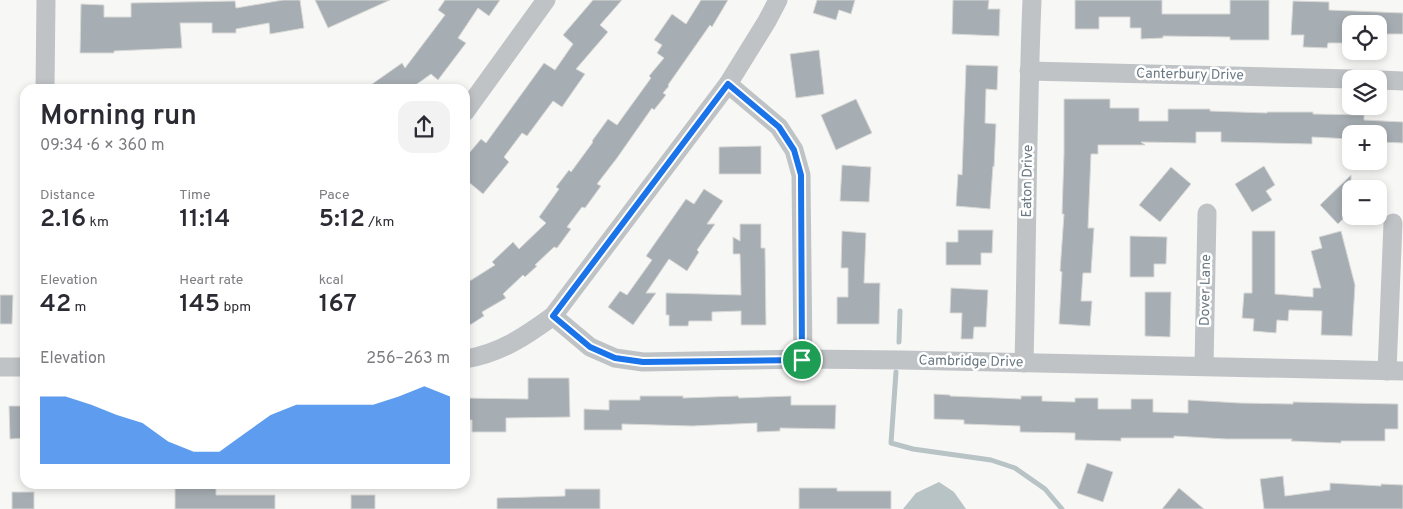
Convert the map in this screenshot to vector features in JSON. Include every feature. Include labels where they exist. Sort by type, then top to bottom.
[{"type":"street","points":[[45,84],[46,0]]},
{"type":"street","points":[[470,105],[546,0]]},
{"type":"street","points":[[470,358],[504,348],[528,335],[553,316],[728,84],[767,22],[778,0]]},
{"type":"street","name":"Eaton Drive","points":[[1024,363],[1032,0]]},
{"type":"street","name":"Canterbury Drive","points":[[1029,71],[1342,79]]},
{"type":"street","points":[[1387,80],[1403,80]]},
{"type":"street","points":[[728,84],[779,127],[794,150],[801,175],[802,360]]},
{"type":"street","name":"Dover Lane","points":[[1204,366],[1207,213]]},
{"type":"street","points":[[1393,223],[1395,371]]},
{"type":"street","name":"Cambridge Drive","points":[[553,316],[590,347],[615,358],[643,362],[902,360],[1395,371]]},
{"type":"street","points":[[0,367],[20,367]]},
{"type":"shaded area","points":[[939,482],[954,492],[966,509],[903,509],[916,493]]},
{"type":"building","points":[[283,0],[300,0],[304,28],[270,34],[269,23],[236,29],[236,33],[212,33],[212,23],[180,23],[182,48],[114,51],[114,53],[80,53],[81,4],[104,5],[104,17],[131,17],[131,3],[235,1],[236,8]]},
{"type":"building","points":[[315,0],[390,0],[328,28]]},
{"type":"building","points":[[445,0],[500,0],[489,16],[478,8],[458,38],[466,43],[438,80],[431,74],[417,84],[372,84],[402,63],[405,68],[445,15],[438,10]]},
{"type":"building","points":[[593,0],[622,0],[600,25],[608,32],[576,69],[585,74],[562,107],[553,101],[527,136],[522,133],[504,157],[509,162],[483,194],[470,183],[470,152],[481,139],[486,143],[544,63],[555,70],[573,44],[563,35]]},
{"type":"building","points":[[701,0],[728,0],[712,27],[710,25],[668,85],[663,93],[666,95],[654,110],[652,108],[597,184],[601,186],[585,208],[582,207],[567,227],[571,229],[557,248],[554,247],[535,265],[537,266],[525,277],[523,275],[503,294],[506,298],[482,312],[484,316],[470,325],[470,281],[495,265],[492,262],[513,242],[519,249],[546,223],[539,217],[559,189],[556,187],[569,170],[571,172],[608,119],[617,125],[651,78],[649,76],[664,58],[657,53],[662,45],[654,40],[672,14],[686,24]]},
{"type":"building","points":[[817,0],[855,0],[851,14],[839,10],[836,20],[813,13]]},
{"type":"building","points":[[953,0],[989,0],[988,9],[1000,9],[999,36],[952,34]]},
{"type":"building","points":[[1075,0],[1162,0],[1162,14],[1230,14],[1230,0],[1269,0],[1269,40],[1230,40],[1230,37],[1163,36],[1163,38],[1141,39],[1141,28],[1130,28],[1130,17],[1099,17],[1099,29],[1075,29]]},
{"type":"building","points":[[1293,1],[1329,2],[1329,10],[1403,13],[1403,34],[1387,34],[1387,15],[1342,15],[1342,43],[1328,43],[1327,48],[1303,47],[1304,35],[1291,35]]},
{"type":"building","points":[[819,50],[824,94],[796,98],[790,54]]},
{"type":"building","points":[[966,65],[998,66],[997,90],[986,89],[985,123],[996,124],[990,209],[956,206],[958,174],[962,175]]},
{"type":"building","points":[[856,99],[872,133],[836,150],[821,115]]},
{"type":"building","points":[[1064,99],[1110,99],[1110,108],[1139,108],[1139,121],[1168,121],[1168,109],[1210,109],[1210,111],[1313,112],[1313,114],[1364,115],[1364,120],[1403,122],[1403,143],[1387,142],[1387,125],[1342,125],[1342,139],[1312,137],[1312,144],[1221,142],[1221,132],[1196,132],[1196,143],[1141,142],[1145,145],[1098,145],[1098,154],[1091,154],[1088,228],[1094,228],[1091,273],[1083,273],[1081,301],[1092,301],[1090,326],[1059,324],[1064,214],[1062,214]]},
{"type":"building","points":[[761,146],[761,174],[719,174],[719,147]]},
{"type":"building","points":[[842,165],[871,167],[869,202],[840,201]]},
{"type":"building","points":[[1264,166],[1275,185],[1266,191],[1272,200],[1252,212],[1235,184]]},
{"type":"building","points":[[1171,167],[1191,184],[1160,222],[1139,205]]},
{"type":"building","points":[[1342,184],[1342,220],[1338,224],[1320,205]]},
{"type":"building","points":[[704,189],[723,201],[707,224],[715,224],[697,250],[699,252],[687,271],[669,259],[646,293],[656,293],[633,325],[608,307],[620,291],[627,295],[652,260],[646,256],[686,199],[694,204]]},
{"type":"building","points":[[740,224],[761,224],[761,248],[765,248],[766,325],[741,325],[741,311],[712,312],[712,321],[689,321],[688,326],[669,326],[669,315],[666,315],[666,293],[741,295],[740,254],[733,254],[733,237],[740,241]]},
{"type":"building","points":[[958,230],[993,230],[992,253],[981,253],[981,265],[946,265],[946,242],[958,242]]},
{"type":"building","points":[[842,231],[866,233],[864,283],[880,283],[879,324],[837,324],[837,297],[848,297],[848,268],[841,268]]},
{"type":"building","points":[[1252,231],[1275,231],[1275,294],[1313,297],[1313,288],[1321,288],[1311,251],[1322,248],[1319,237],[1341,231],[1355,285],[1352,336],[1321,335],[1322,311],[1289,310],[1288,321],[1277,320],[1276,333],[1253,331],[1254,319],[1242,318],[1244,293],[1252,293]]},
{"type":"building","points":[[1130,236],[1167,237],[1166,264],[1154,264],[1154,277],[1130,277]]},
{"type":"building","points":[[951,288],[988,290],[986,327],[974,327],[973,339],[961,339],[962,313],[950,313]]},
{"type":"building","points":[[1145,292],[1171,292],[1170,337],[1145,336]]},
{"type":"building","points":[[0,295],[13,295],[12,324],[0,324]]},
{"type":"building","points":[[528,378],[569,378],[570,417],[506,418],[506,432],[472,432],[470,398],[528,399]]},
{"type":"building","points":[[934,394],[1021,399],[1021,396],[1042,396],[1042,401],[1075,402],[1075,398],[1098,398],[1098,409],[1131,409],[1131,399],[1153,399],[1153,412],[1188,413],[1188,400],[1240,403],[1398,404],[1398,429],[1385,429],[1385,441],[1341,441],[1341,443],[1291,441],[1292,439],[1226,439],[1174,436],[1174,438],[1121,438],[1121,441],[1075,440],[1075,433],[1020,432],[1020,426],[964,424],[964,420],[934,419]]},
{"type":"building","points":[[640,396],[683,396],[683,398],[738,396],[739,398],[791,396],[791,405],[836,405],[835,429],[780,428],[780,431],[757,432],[757,423],[692,426],[622,424],[622,430],[584,430],[584,409],[609,410],[609,400],[640,400]]},
{"type":"building","points":[[9,406],[20,406],[20,438],[10,439]]},
{"type":"building","points":[[1087,463],[1113,472],[1103,502],[1077,493]]},
{"type":"building","points":[[1283,476],[1285,496],[1330,490],[1330,483],[1381,486],[1381,484],[1403,485],[1403,509],[1264,509],[1260,479]]},
{"type":"building","points":[[799,488],[837,488],[837,491],[891,491],[891,509],[799,509]]},
{"type":"building","points":[[1179,488],[1204,509],[1162,509]]},
{"type":"building","points":[[175,489],[216,489],[216,495],[275,495],[275,509],[175,509]]},
{"type":"building","points":[[565,489],[600,489],[600,509],[497,509],[497,498],[565,496]]},
{"type":"building","points":[[12,492],[34,492],[34,509],[12,509]]},
{"type":"building","points":[[351,495],[375,495],[375,509],[351,509]]},
{"type":"waterway","points":[[899,342],[900,311]]},
{"type":"waterway","points":[[896,372],[891,443],[913,449],[991,460],[1015,468],[1045,489],[1062,509]]},
{"type":"route","points":[[728,84],[779,127],[794,150],[801,175],[802,360],[643,362],[615,358],[590,347],[553,316],[728,84]]}]
